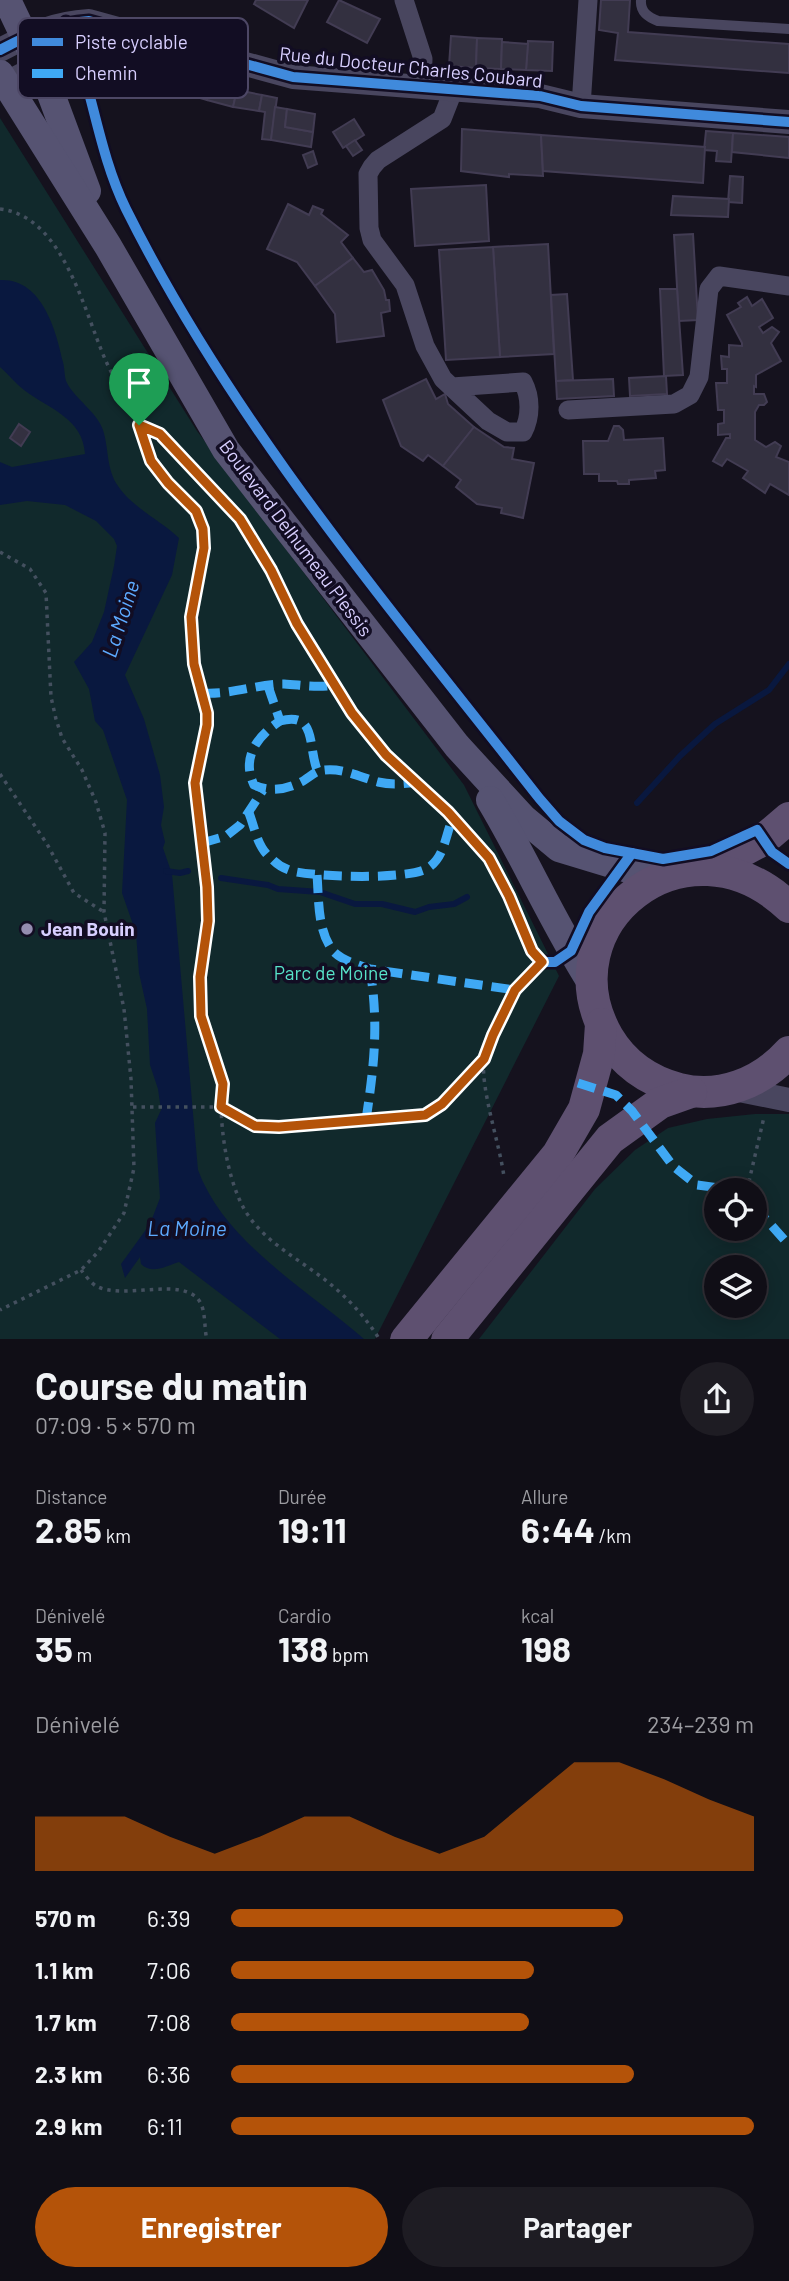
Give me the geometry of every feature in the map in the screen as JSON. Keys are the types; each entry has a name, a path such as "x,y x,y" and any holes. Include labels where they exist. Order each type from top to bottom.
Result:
{"main road":[{"name":"Boulevard Delhumeau Plessis","path":"7,0 18,22"},
{"name":"Boulevard Delhumeau Plessis","path":"3,79 108,246 226,450 457,747 523,818 559,848 659,878"},
{"name":"Boulevard Delhumeau Plessis","path":"57,98 108,246"},
{"name":"Boulevard Delhumeau Plessis","path":"457,747 514,840 571,951 592,984"},
{"path":"709,869 763,840 789,818"},
{"path":"398,1339 558,1154 584,1109 599,1054 601,1024 592,984 596,951 609,921 631,896 659,878 683,871 709,869 748,878 766,887 789,907"},
{"path":"601,1024 615,1049 636,1070 662,1084 691,1092"},
{"path":"447,1339 610,1139 660,1103 691,1092 734,1089 774,1069 789,1052"}],"street":[{"path":"404,0 423,59 422,87"},
{"path":"581,106 588,0"},
{"name":"Rue du Docteur Charles Coubard","path":"0,50 18,40"},
{"name":"Rue du Docteur Charles Coubard","path":"248,64 293,77 540,96 581,106 789,122"},
{"path":"452,387 443,379 425,346 405,285 372,240 368,174 378,160 442,119 453,91"},
{"path":"568,410 674,404 690,395 699,377 709,289 719,276 788,291"},
{"path":"734,1089 778,1104"}],"lane":[{"path":"641,0 641,6 647,16 658,21 789,29"}],"path":[{"path":"0,209 10,210 38,227 61,255 82,296 106,362 139,425 151,461 196,511 203,529 204,548 191,617 194,664 207,713 195,783 207,887 208,921 200,977 201,1016 223,1084 221,1107 225,1145 237,1194 250,1221 398,1339"},
{"path":"132,1107 221,1107 255,1126 279,1127 425,1115 459,1089 484,1059 515,990 542,962 532,951 495,867 448,812 386,755 352,713 297,624 262,553 240,519 160,434 139,425"},
{"path":"0,552 30,569 46,593 51,697 56,719 62,738 82,770 96,802 105,833 104,912 124,1009 134,1168 128,1202 115,1229 81,1270 0,1310"},
{"path":"0,774 47,844 74,893 104,912"},
{"path":"484,1059 489,1104 505,1183"},
{"path":"749,1178 760,1125 778,1104"},
{"path":"81,1270 97,1286 119,1290 188,1291 200,1302 207,1339"}],"green space":[{"name":"Parc de Moine","path":"0,118 197,431 464,785 559,976 375,1339 0,1339"},
{"path":"789,1114 789,1339 479,1339 595,1189 635,1150 668,1128 707,1119"}],"water":[{"name":"La Moine","path":"0,280 27,287 45,308 56,335 67,383 96,417 103,430 110,466 118,486 131,501 179,538 172,575 125,675 144,719 160,775 164,807 161,825 165,842 163,848 172,874 198,1170 227,1220 247,1242 364,1339 280,1339 179,1262 159,1269 150,1269 141,1264 140,1257 125,1278 121,1264 150,1224 160,1198 155,1123 161,1110 150,1065 147,1009 139,973 136,933 122,893 127,800 103,730 95,721 89,689 74,662 92,642 104,612 117,546 114,539 96,521 65,505 27,501 0,505 0,462 12,467 85,454 83,442 71,423 24,390 0,367"}],"building":[{"path":"256,0 308,0 294,28 254,4"},
{"path":"339,0 380,19 367,43 327,22"},
{"path":"601,0 630,0 628,32 789,44 789,73 615,60 618,33 599,30"},
{"path":"451,36 477,38 476,68 449,66"},
{"path":"477,38 502,39 501,69 476,68"},
{"path":"528,41 553,42 552,71 526,70"},
{"path":"502,42 528,44 526,70 501,69"},
{"path":"248,92 262,95 259,111 233,107 235,98 248,98"},
{"path":"262,95 277,98 271,140 262,139 265,112 259,111"},
{"path":"208,98 235,98 233,107"},
{"path":"275,107 287,109 285,127 313,132 311,147 271,140"},
{"path":"287,109 315,114 313,132 285,127"},
{"path":"354,119 364,135 343,148 333,132"},
{"path":"462,129 541,135 543,176 509,174 509,177 461,171"},
{"path":"706,131 733,133 731,162 716,161 717,151 704,150"},
{"path":"733,133 789,137 789,158 732,152"},
{"path":"541,135 705,147 703,183 543,171"},
{"path":"355,140 362,150 353,156 346,146"},
{"path":"313,151 317,164 308,168 303,155"},
{"path":"730,176 743,177 742,203 728,202"},
{"path":"486,185 489,241 415,246 411,189"},
{"path":"673,196 729,199 728,217 671,215"},
{"path":"288,204 309,215 313,206 323,210 321,214 348,235 341,242 353,258 315,286 297,262 267,249"},
{"path":"693,234 698,320 679,321 674,235"},
{"path":"548,244 554,354 500,357 493,247"},
{"path":"493,247 500,357 446,360 439,250"},
{"path":"353,258 364,272 372,270 384,290 386,300 389,300 390,311 381,313 384,336 337,342 335,314 315,286"},
{"path":"660,289 677,289 683,375 664,376"},
{"path":"567,294 573,380 556,381 551,295"},
{"path":"747,297 752,306 762,299 773,318 759,327 763,333 772,327 779,332 771,343 781,361 756,375 754,394 764,394 767,402 759,405 755,412 755,440 766,447 775,442 781,446 776,457 789,462 789,495 770,484 765,493 743,478 748,471 727,459 722,466 713,461 726,438 730,438 730,434 718,435 718,424 724,423 724,410 718,410 716,383 727,383 727,369 722,369 721,356 729,357 729,345 742,346 727,315 741,307 738,303"},
{"path":"666,376 667,394 630,396 629,378"},
{"path":"426,379 436,399 445,394 448,404 474,427 443,466 428,455 423,461 401,446 383,400"},
{"path":"613,379 614,396 557,399 556,381"},
{"path":"19,424 30,432 21,446 10,438"},
{"path":"614,426 623,430 624,440 663,438 665,470 655,471 656,478 629,480 629,484 599,481 599,474 584,474 583,441 608,441"},
{"path":"474,427 504,447 514,448 512,459 534,463 523,518 501,513 502,508 477,504 456,487 461,480 443,466"}],"waterway":[{"path":"637,803 680,756 715,724 769,690 789,664"},
{"path":"166,871 188,871"},
{"path":"221,878 278,889 320,892 355,904 382,904 415,912 454,904 467,897"}],"marked path":[{"path":"202,693 274,684 334,685"},
{"path":"268,686 280,721 258,741 250,757 250,775 254,785 265,789 289,787 317,772 327,770 342,771 383,783 416,782"},
{"path":"280,721 292,719 306,726 318,772"},
{"path":"202,843 226,836 240,825 263,790"},
{"path":"249,813 260,845 279,865 292,871 339,876 399,875 426,869 441,853 453,818"},
{"path":"317,875 324,935 334,952 342,958 370,969 515,990"},
{"path":"366,1120 374,1045 370,969"},
{"path":"578,1083 616,1095 632,1111 673,1166 697,1185 704,1186"},
{"path":"767,1220 789,1245"}],"cycle path":[{"path":"0,50 18,41"},
{"path":"248,65 293,77 540,96 581,106 789,122"},
{"path":"90,98 108,163 126,209 168,288 215,365 265,440 371,585 559,821 584,840 605,848 663,859 711,851 757,830 772,852 789,864"},
{"path":"542,962 555,962 571,951 589,912 632,853"}],"place":[{"name":"Jean Bouin","path":"27,929"}],"route":[{"path":"139,425 160,434 240,519 271,570 297,624 352,713 386,755 448,812 489,858 509,896 532,951 542,962 515,990 484,1059 459,1089 425,1115 279,1127 255,1126 221,1107 223,1084 201,1016 200,977 208,921 207,887 195,783 206,737 207,713 194,664 191,617 204,548 203,529 196,511 151,461 139,425"}]}
